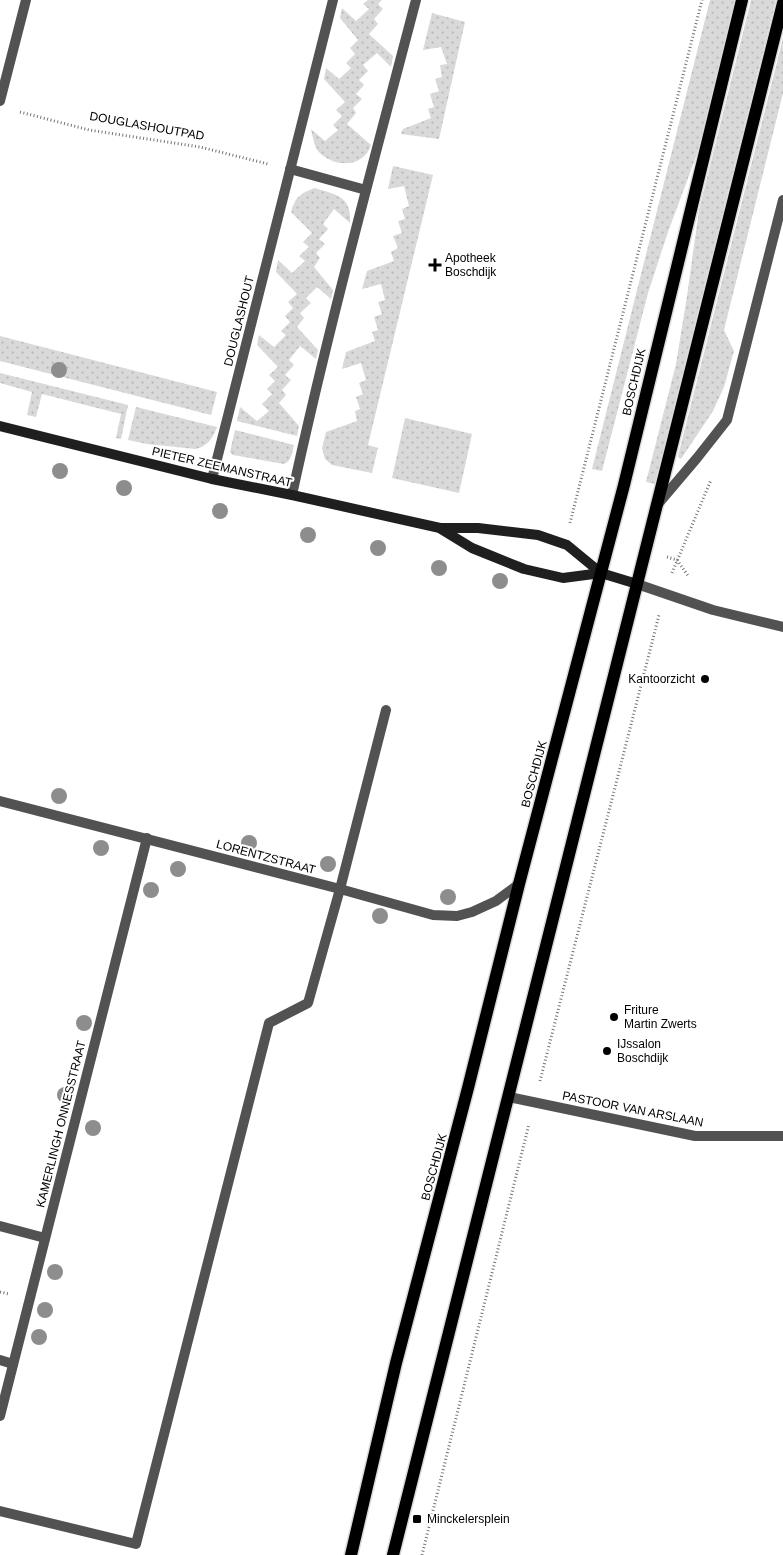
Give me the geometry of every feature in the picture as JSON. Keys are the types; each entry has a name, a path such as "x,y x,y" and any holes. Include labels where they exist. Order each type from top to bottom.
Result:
{"main road":[{"name":"BOSCHDIJK","path":"352,1555 396,1363 601,573 742,0"},
{"path":"393,1555 783,3"}],"street":[{"path":"0,101 2,86 26,0"},
{"name":"DOUGLASHOUT","path":"212,479 333,0"},
{"path":"292,495 366,190 416,0"},
{"path":"290,169 366,190"},
{"path":"658,504 727,420 783,200"},
{"name":"PIETER ZEEMANSTRAAT","path":"0,426 212,479 440,528 478,528 538,535 567,545 601,573 637,584"},
{"name":"PIETER ZEEMANSTRAAT","path":"440,528 472,548 524,569 563,578 601,573"},
{"path":"637,584 713,610 783,627"},
{"path":"0,1510 136,1544 269,1023 308,1003 340,889 386,710"},
{"name":"LORENTZSTRAAT","path":"0,801 147,838 433,915 457,916 472,912 496,901 519,884"},
{"name":"KAMERLINGH ONNESSTRAAT","path":"0,1416 147,838"},
{"name":"PASTOOR VAN ARSLAAN","path":"509,1097 695,1136 783,1136"},
{"path":"0,1226 45,1238"},
{"path":"0,1360 13,1364"}],"path":[{"path":"567,545 568,529 702,0"},
{"name":"DOUGLASHOUTPAD","path":"18,111 89,130 200,147 290,169"},
{"path":"422,1555 534,1102 665,594 677,560 713,475"}],"shaded area":[{"path":"368,0 382,0 378,4 383,9 374,19 378,24 369,34 393,56 391,67 377,53 363,65 368,71 359,80 364,85 356,94 362,99 353,108 356,113 347,124 371,145 362,158 356,161 349,163 335,162 327,159 319,152 314,143 311,129 325,141 338,130 333,125 342,116 336,110 345,102 324,79 326,68 339,79 351,68 346,63 355,54 350,48 358,40 340,18 342,8 356,21 369,9 363,4"},
{"path":"710,0 736,0 697,154 648,293 602,471 592,469"},
{"path":"751,0 776,0 655,484 646,482 676,364 699,210"},
{"path":"432,13 465,22 439,139 401,134 403,129 431,118 428,109 434,107 430,94 439,91 435,79 442,77 440,65 447,64 441,47 423,50"},
{"path":"783,38 783,93 724,330 734,351 724,387 713,411 681,459 678,456"},
{"path":"393,166 433,175 368,445 378,448 372,473 332,465 325,459 322,448 326,432 357,421 355,411 360,409 356,397 363,394 359,383 366,380 361,363 342,369 346,352 375,341 372,332 378,330 374,317 382,314 378,302 385,300 381,284 362,289 367,271 394,261 391,252 398,248 393,236 402,233 398,221 405,219 402,209 409,206 404,186 388,189"},
{"path":"315,188 336,195 345,202 350,214 350,223 334,209 323,224 328,229 319,239 325,244 316,253 320,258 314,267 333,290 331,299 317,287 306,298 311,303 300,313 304,318 297,327 318,350 316,359 300,346 289,360 294,365 285,375 291,380 282,390 286,395 279,403 299,426 297,436 237,421 240,407 257,421 269,411 262,404 272,394 267,389 275,381 269,375 278,367 257,345 259,335 274,347 286,335 281,331 290,322 285,316 293,308 288,302 297,294 276,272 278,260 292,273 305,261 299,256 309,247 303,242 312,233 291,212 299,196"},
{"path":"0,336 217,392 211,415 0,361"},
{"path":"0,373 128,405 121,439 116,438 121,414 42,394 36,417 27,415 32,392 0,383"},
{"path":"136,407 217,427 209,441 195,449 128,440"},
{"path":"405,418 472,434 459,493 392,478"},
{"path":"235,430 294,445 290,459 284,464 233,455 230,452"}],"place":[{"name":"Apotheek Boschdijk","path":"435,265"},
{"name":"Kantoorzicht","path":"705,679"},
{"name":"Friture Martin Zwerts","path":"614,1017"},
{"name":"IJssalon Boschdijk","path":"607,1051"},
{"name":"Minckelersplein","path":"417,1519"}]}
